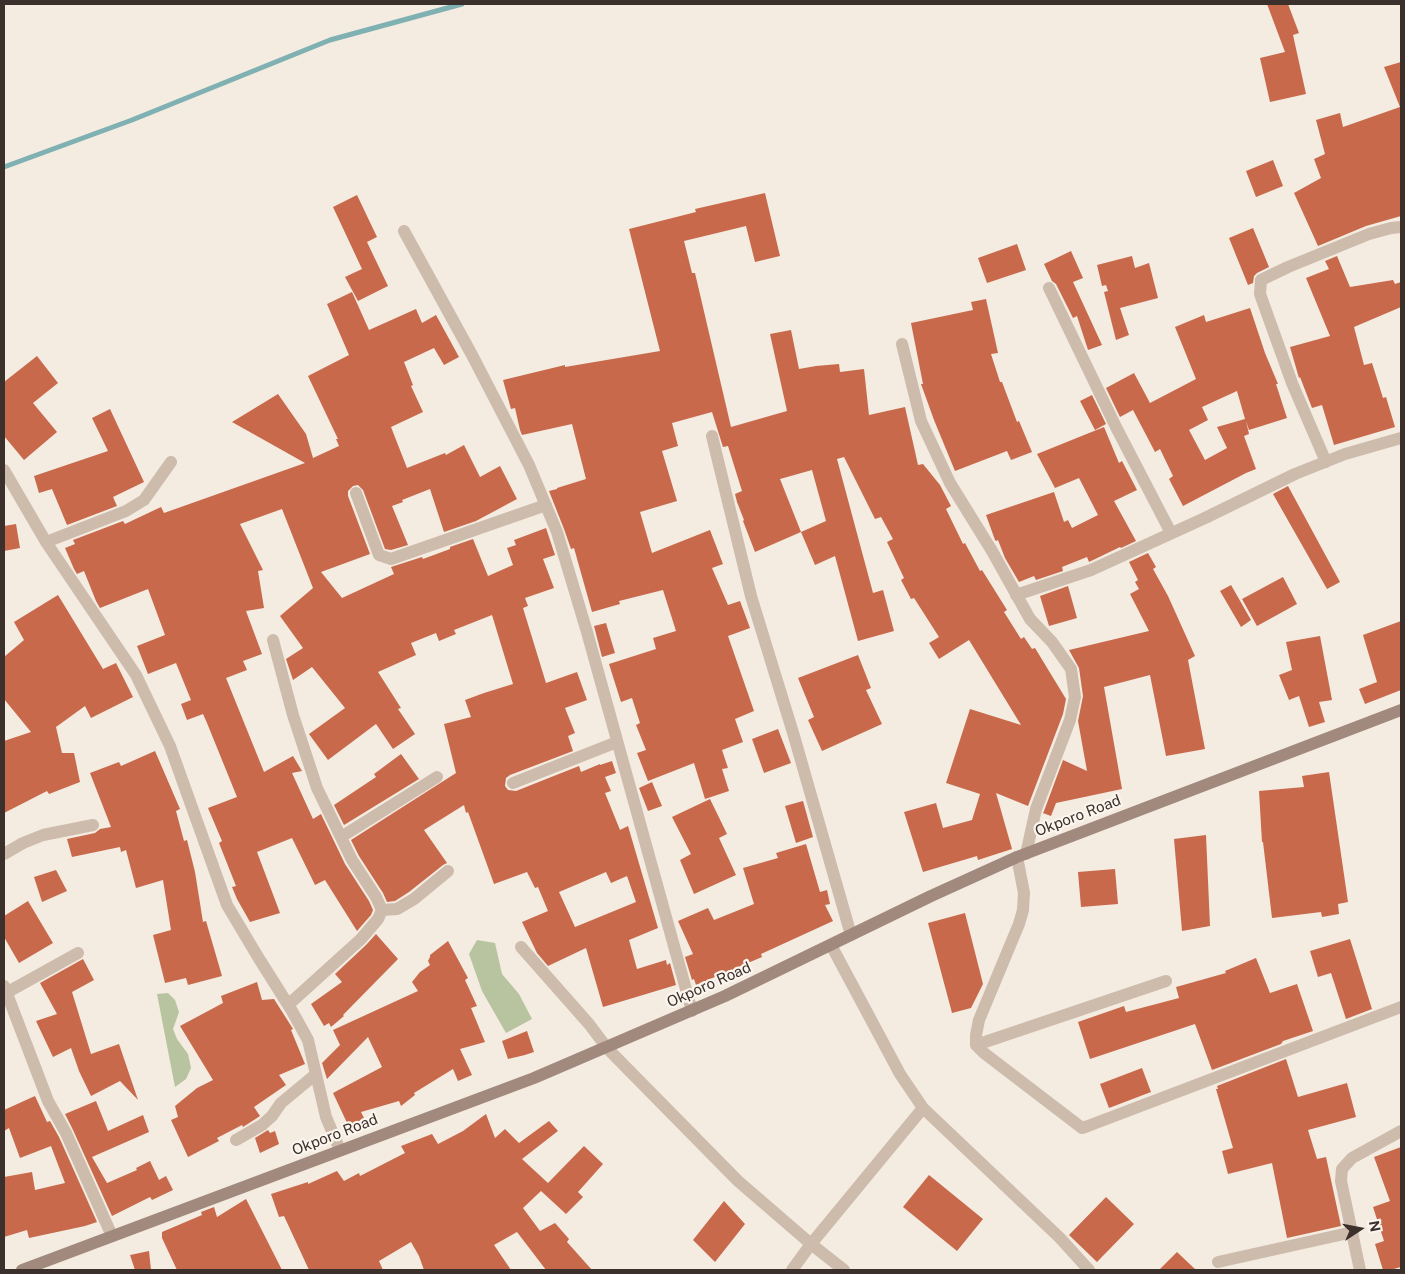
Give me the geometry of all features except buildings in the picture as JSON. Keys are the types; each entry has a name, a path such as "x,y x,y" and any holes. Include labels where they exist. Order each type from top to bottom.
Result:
{"main road":[{"name":"Okporo Road","path":"22,1270 534,1078 725,996 931,896 1022,856 1401,710"}],"street":[{"path":"1326,462 1292,383 1260,294 1261,280 1369,234 1401,227"},
{"path":"404,231 472,355 529,465 556,532 587,632 692,1011"},
{"path":"1048,288 1116,427 1171,533"},
{"path":"902,344 921,421 950,482 1030,619 1052,642 1071,669 1075,697 1070,720 1036,809 1022,856 1023,910 979,1020 976,1045 1082,1128 1401,1007"},
{"path":"712,436 751,596 851,935"},
{"path":"1016,595 1090,570 1205,518 1295,474 1345,454 1401,438"},
{"path":"46,542 126,511 144,500 171,462"},
{"path":"4,470 46,542 136,674 170,746 227,905 308,1040 326,1117 340,1150"},
{"path":"356,493 378,555 391,559 546,505"},
{"path":"273,640 293,715 317,788 352,860 376,897 382,910 378,919 361,938 288,1005"},
{"path":"513,783 617,742"},
{"path":"340,837 437,777"},
{"path":"4,854 23,843 43,835 93,825"},
{"path":"382,910 397,909 414,899 448,871"},
{"path":"831,945 900,1074 923,1108 1060,1238 1089,1270"},
{"path":"521,947 589,1024 607,1048 738,1181 844,1270"},
{"path":"78,953 5,989 48,1101 66,1133 112,1236"},
{"path":"976,1045 1166,981"},
{"path":"236,1140 267,1121 281,1103 316,1074"},
{"path":"792,1270 811,1244 923,1108"},
{"path":"1360,1270 1341,1181 1342,1169 1352,1158 1401,1131"},
{"path":"1218,1262 1353,1232"}],"green space":[{"path":"477,940 495,943 502,974 519,994 532,1019 506,1033 482,991 469,954"},
{"path":"168,993 175,1000 179,1012 173,1029 177,1039 188,1054 191,1068 186,1079 175,1087 157,994"}],"waterway":[{"path":"4,167 132,120 330,40 462,4"}]}
